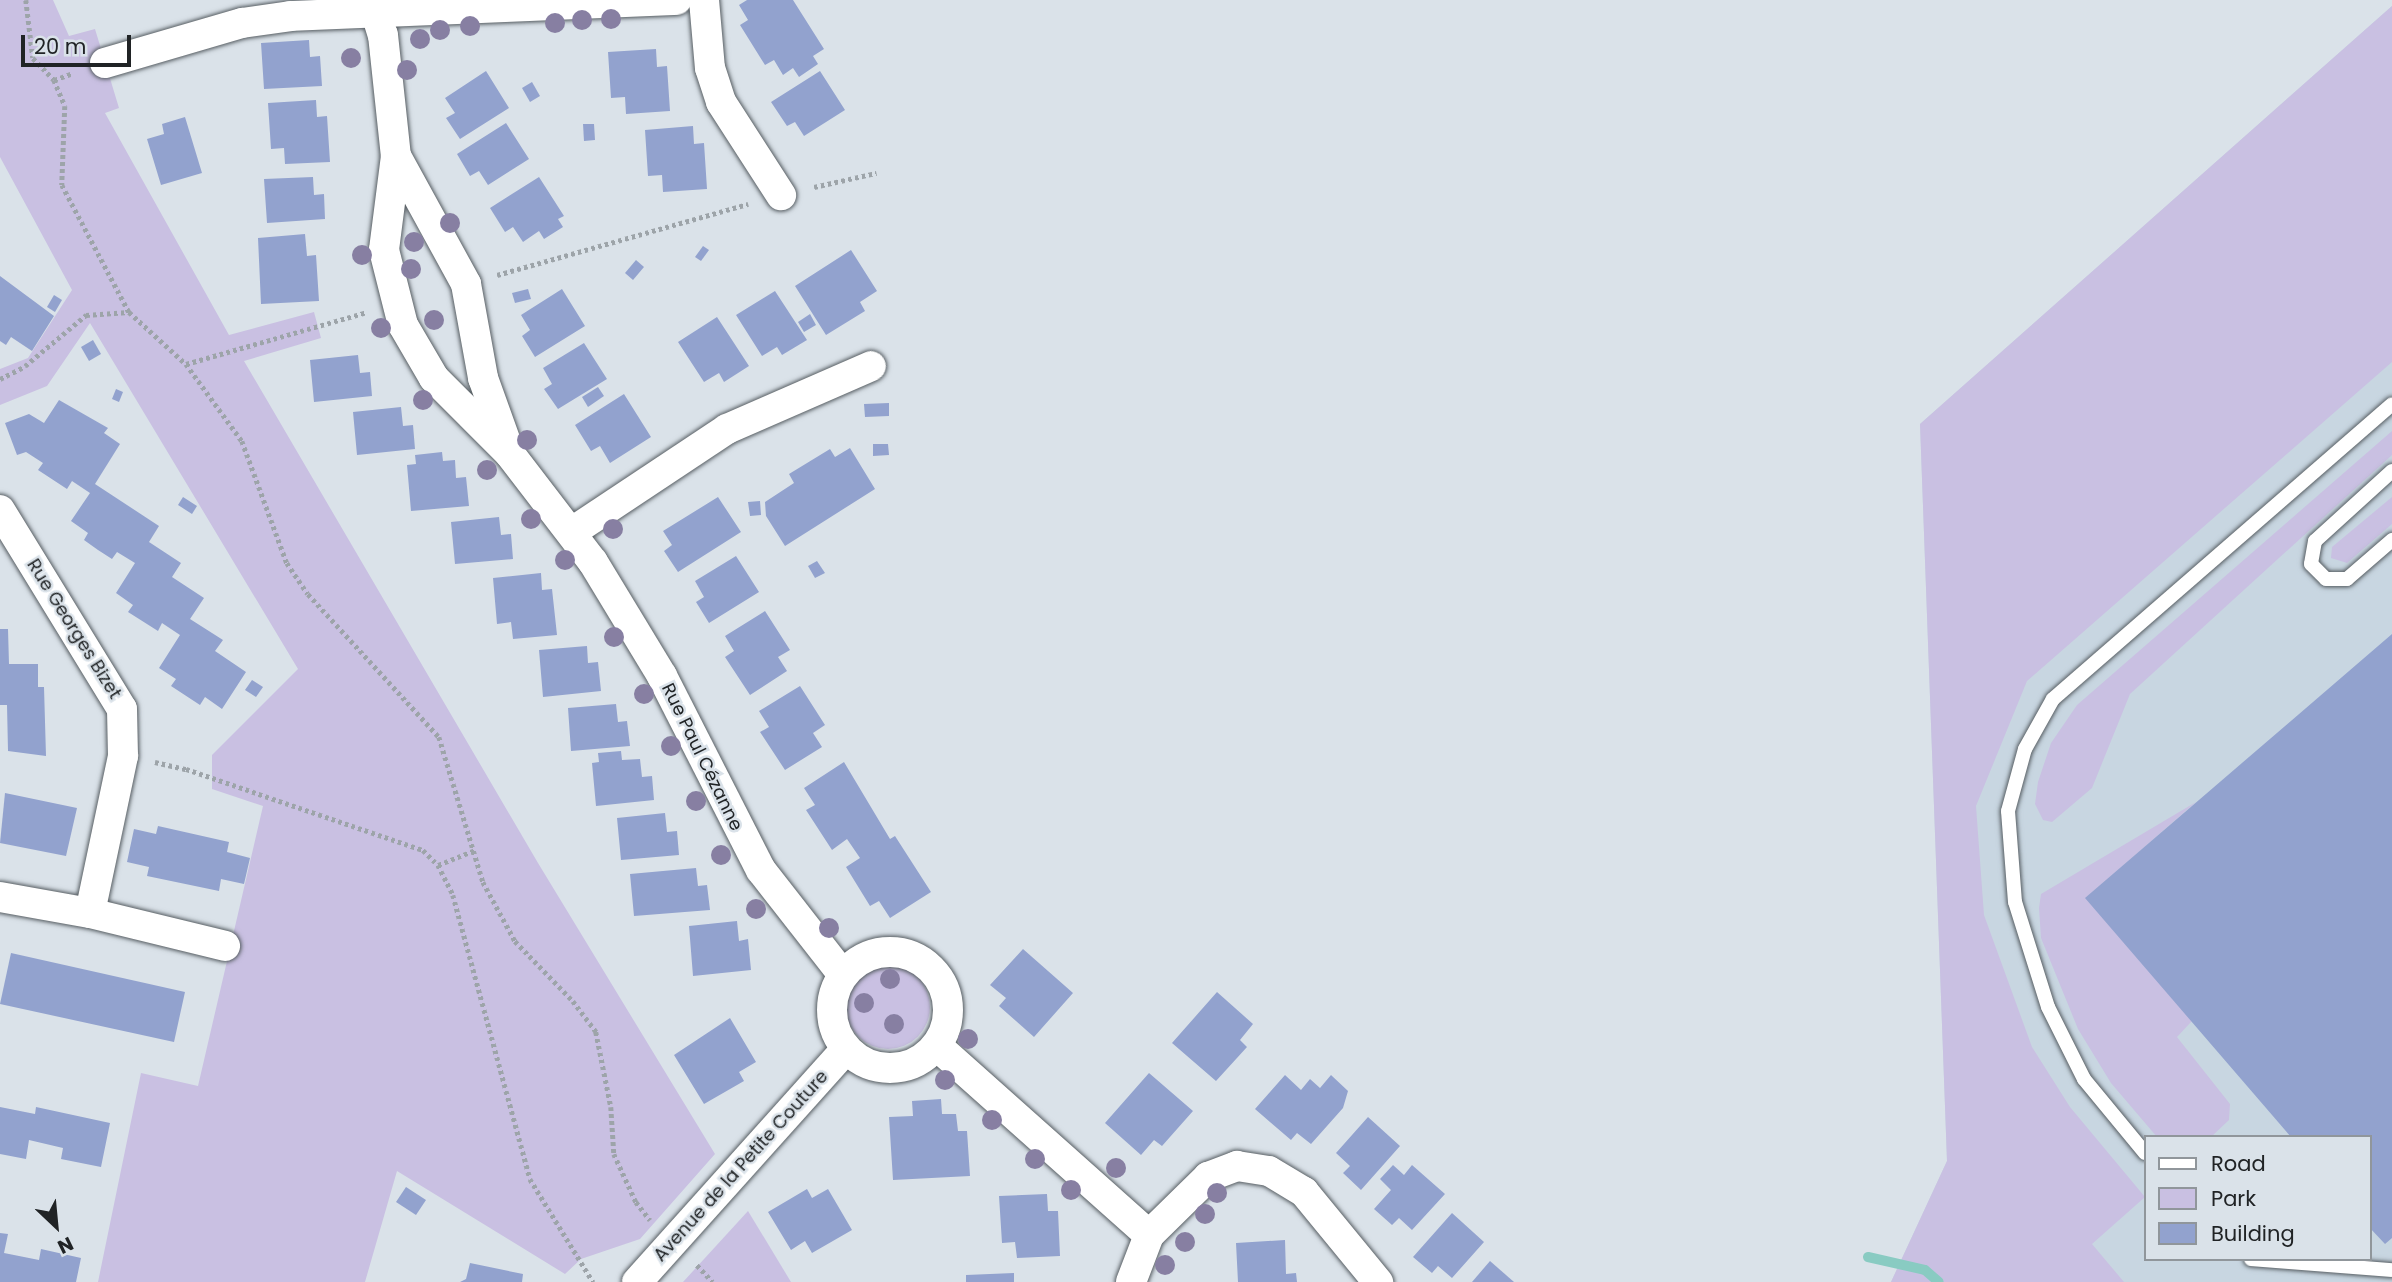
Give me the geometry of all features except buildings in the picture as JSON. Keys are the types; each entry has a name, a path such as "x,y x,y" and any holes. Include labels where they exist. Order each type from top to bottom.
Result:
{"street":[{"path":"105,63 242,23 374,6 677,0"},
{"path":"704,0 710,68 721,102 780,195"},
{"name":"Rue Paul Cézanne","path":"374,6 390,77 396,156 383,230 395,304 434,378 510,454 572,532 662,676 761,870 843,975"},
{"name":"Rue Paul Cézanne","path":"396,156 466,284 483,378 510,454"},
{"path":"572,532 727,429 871,366"},
{"name":"Rue Georges Bizet","path":"0,510 114,690 122,709 123,756 90,913"},
{"path":"0,897 90,913 225,946"},
{"path":"887,952 919,959 942,983 948,999 949,1015 937,1046 903,1068 882,1069 846,1049 832,1021 832,1004 843,975 870,955 887,952"},
{"path":"937,1046 1149,1235"},
{"name":"Avenue de la Petite Couture","path":"637,1282 846,1049"},
{"path":"1131,1282 1149,1235 1208,1177 1224,1169 1253,1168 1280,1176 1304,1192 1378,1282"}],"lane":[{"path":"2144,1152 2084,1079 2048,1007 2015,902 2008,811 2025,749 2053,699 2392,404"},
{"path":"2392,471 2315,541 2311,564 2326,579 2347,579 2392,540"},
{"path":"2277,1261 2392,1270"}],"path":[{"path":"26,0 33,58 54,80 65,106 62,185 129,312 186,364 243,441 287,563 308,594 439,737 483,882 515,942 573,1001 596,1032 611,1107 614,1154 636,1202 713,1282"},
{"path":"466,284 780,195 876,173"},
{"path":"186,364 395,304"},
{"path":"0,379 25,366 86,315 129,312"},
{"path":"123,756 186,769 423,850 438,865 453,895 530,1179 593,1282"},
{"path":"438,865 475,850"}],"shaded area":[{"path":"2392,6 2392,1282 1891,1282 1947,1161 1920,424"}],"green space":[{"path":"0,0 53,0 69,36 95,29 119,108 105,113 229,335 314,312 321,338 244,361 538,863 715,1154 640,1239 581,1259 565,1274 397,1171 365,1282 98,1282 141,1073 198,1086 263,806 212,789 212,755 298,669 90,323 47,386 0,405 0,369 28,358 72,290 0,157"},
{"path":"2392,6 2392,362 2027,681 1976,806 1984,915 2032,1047 2070,1107 2144,1196 2092,1244 2124,1282 1891,1282 1947,1161 1920,424"},
{"path":"2392,431 2392,455 2130,694 2092,788 2052,822 2043,820 2035,804 2038,782 2051,743 2077,705"},
{"path":"2392,497 2392,524 2347,563 2331,558 2332,547"},
{"path":"2196,802 2086,898 2192,1021 2177,1037 2230,1104 2229,1120 2213,1135 2155,1135 2111,1083 2078,1029 2041,938 2041,894"},
{"path":"888,965 904,968 918,977 927,991 930,1007 927,1023 918,1037 904,1046 888,1049 872,1046 858,1037 849,1023 846,1007 849,991 858,977 872,968"},
{"path":"748,1211 791,1282 683,1282"}],"waterway":[{"path":"1868,1257 1925,1270 1939,1282"}]}
